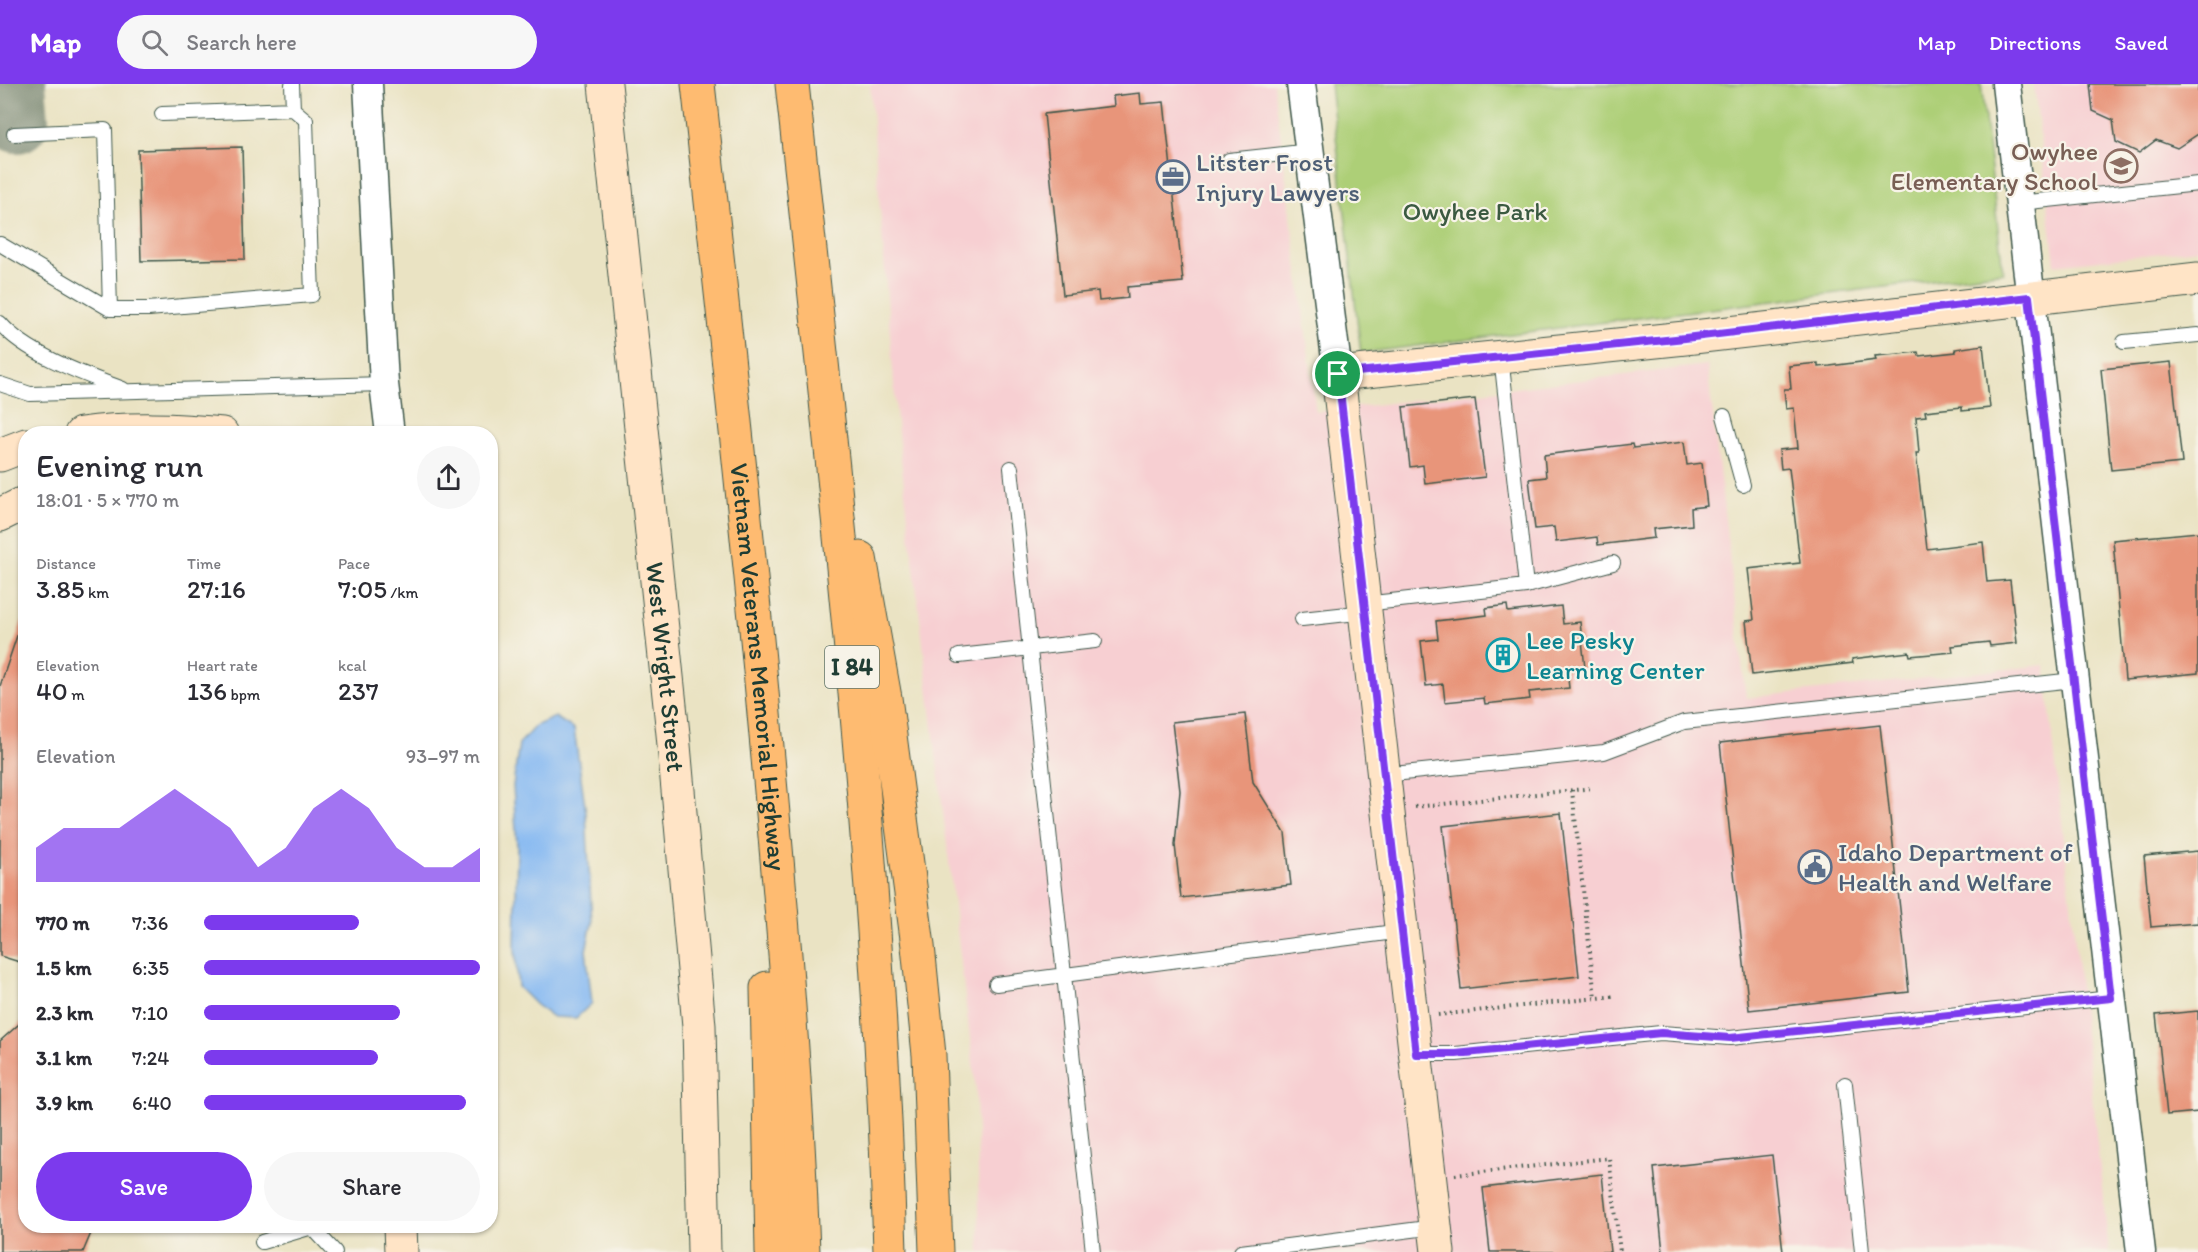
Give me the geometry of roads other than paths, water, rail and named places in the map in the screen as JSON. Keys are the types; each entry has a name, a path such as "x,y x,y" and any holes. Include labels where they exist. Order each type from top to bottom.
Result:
{"highway":[{"name":"Vietnam Veterans Memorial Highway","path":"698,84 756,630 783,922 793,1057 803,1252"},
{"name":"I 84","path":"792,84 864,790 886,1117 890,1252"},
{"path":"819,332 885,698 906,841 928,1055 936,1252"},
{"path":"756,630 772,1252"}],"street":[{"path":"369,84 384,384 389,426"},
{"name":"West Wright Street","path":"605,84 673,734 699,1026 704,1252"},
{"path":"1301,84 1338,374 1437,1239"},
{"path":"2006,84 2141,1252"},
{"path":"1338,374 1685,338 2198,279"},
{"path":"0,455 18,448"},
{"path":"0,515 18,506"},
{"path":"400,1233 401,1252"}],"lane":[{"path":"292,84 293,109"},
{"path":"0,244 110,309 148,309 312,295 306,120 293,109 162,114"},
{"path":"15,134 105,130 110,309"},
{"path":"1228,160 1310,151"},
{"path":"2019,203 2198,184"},
{"path":"0,323 6,330 30,346 68,368 130,392"},
{"path":"2124,342 2198,334"},
{"path":"1501,356 1526,586"},
{"path":"0,384 30,394 384,384"},
{"path":"1724,416 1743,485"},
{"path":"1011,468 1093,1252"},
{"path":"1302,619 1526,586 1613,563"},
{"path":"959,656 1095,641"},
{"path":"1384,775 1604,752 1684,722 2074,680"},
{"path":"996,984 1402,931"},
{"path":"1416,1054 1456,1054 1661,1033 1730,1038 2111,998"},
{"path":"1845,1084 1862,1252"},
{"path":"262,1242 301,1233"},
{"path":"321,1233 335,1252"},
{"path":"1241,1252 1437,1239"}],"water":[{"path":"555,717 574,729 586,813 592,923 586,950 592,1003 576,1018 553,1017 536,1005 518,987 515,949 517,846 513,786 519,744 535,726"}],"place":[{"name":"Owyhee Elementary School","path":"2121,166"},
{"name":"Litster Frost Injury Lawyers","path":"1173,177"},
{"name":"Lee Pesky Learning Center","path":"1503,655"},
{"name":"Idaho Department of Health and Welfare","path":"1815,867"}],"park label":[{"name":"Owyhee Park","path":"1475,211"}]}
